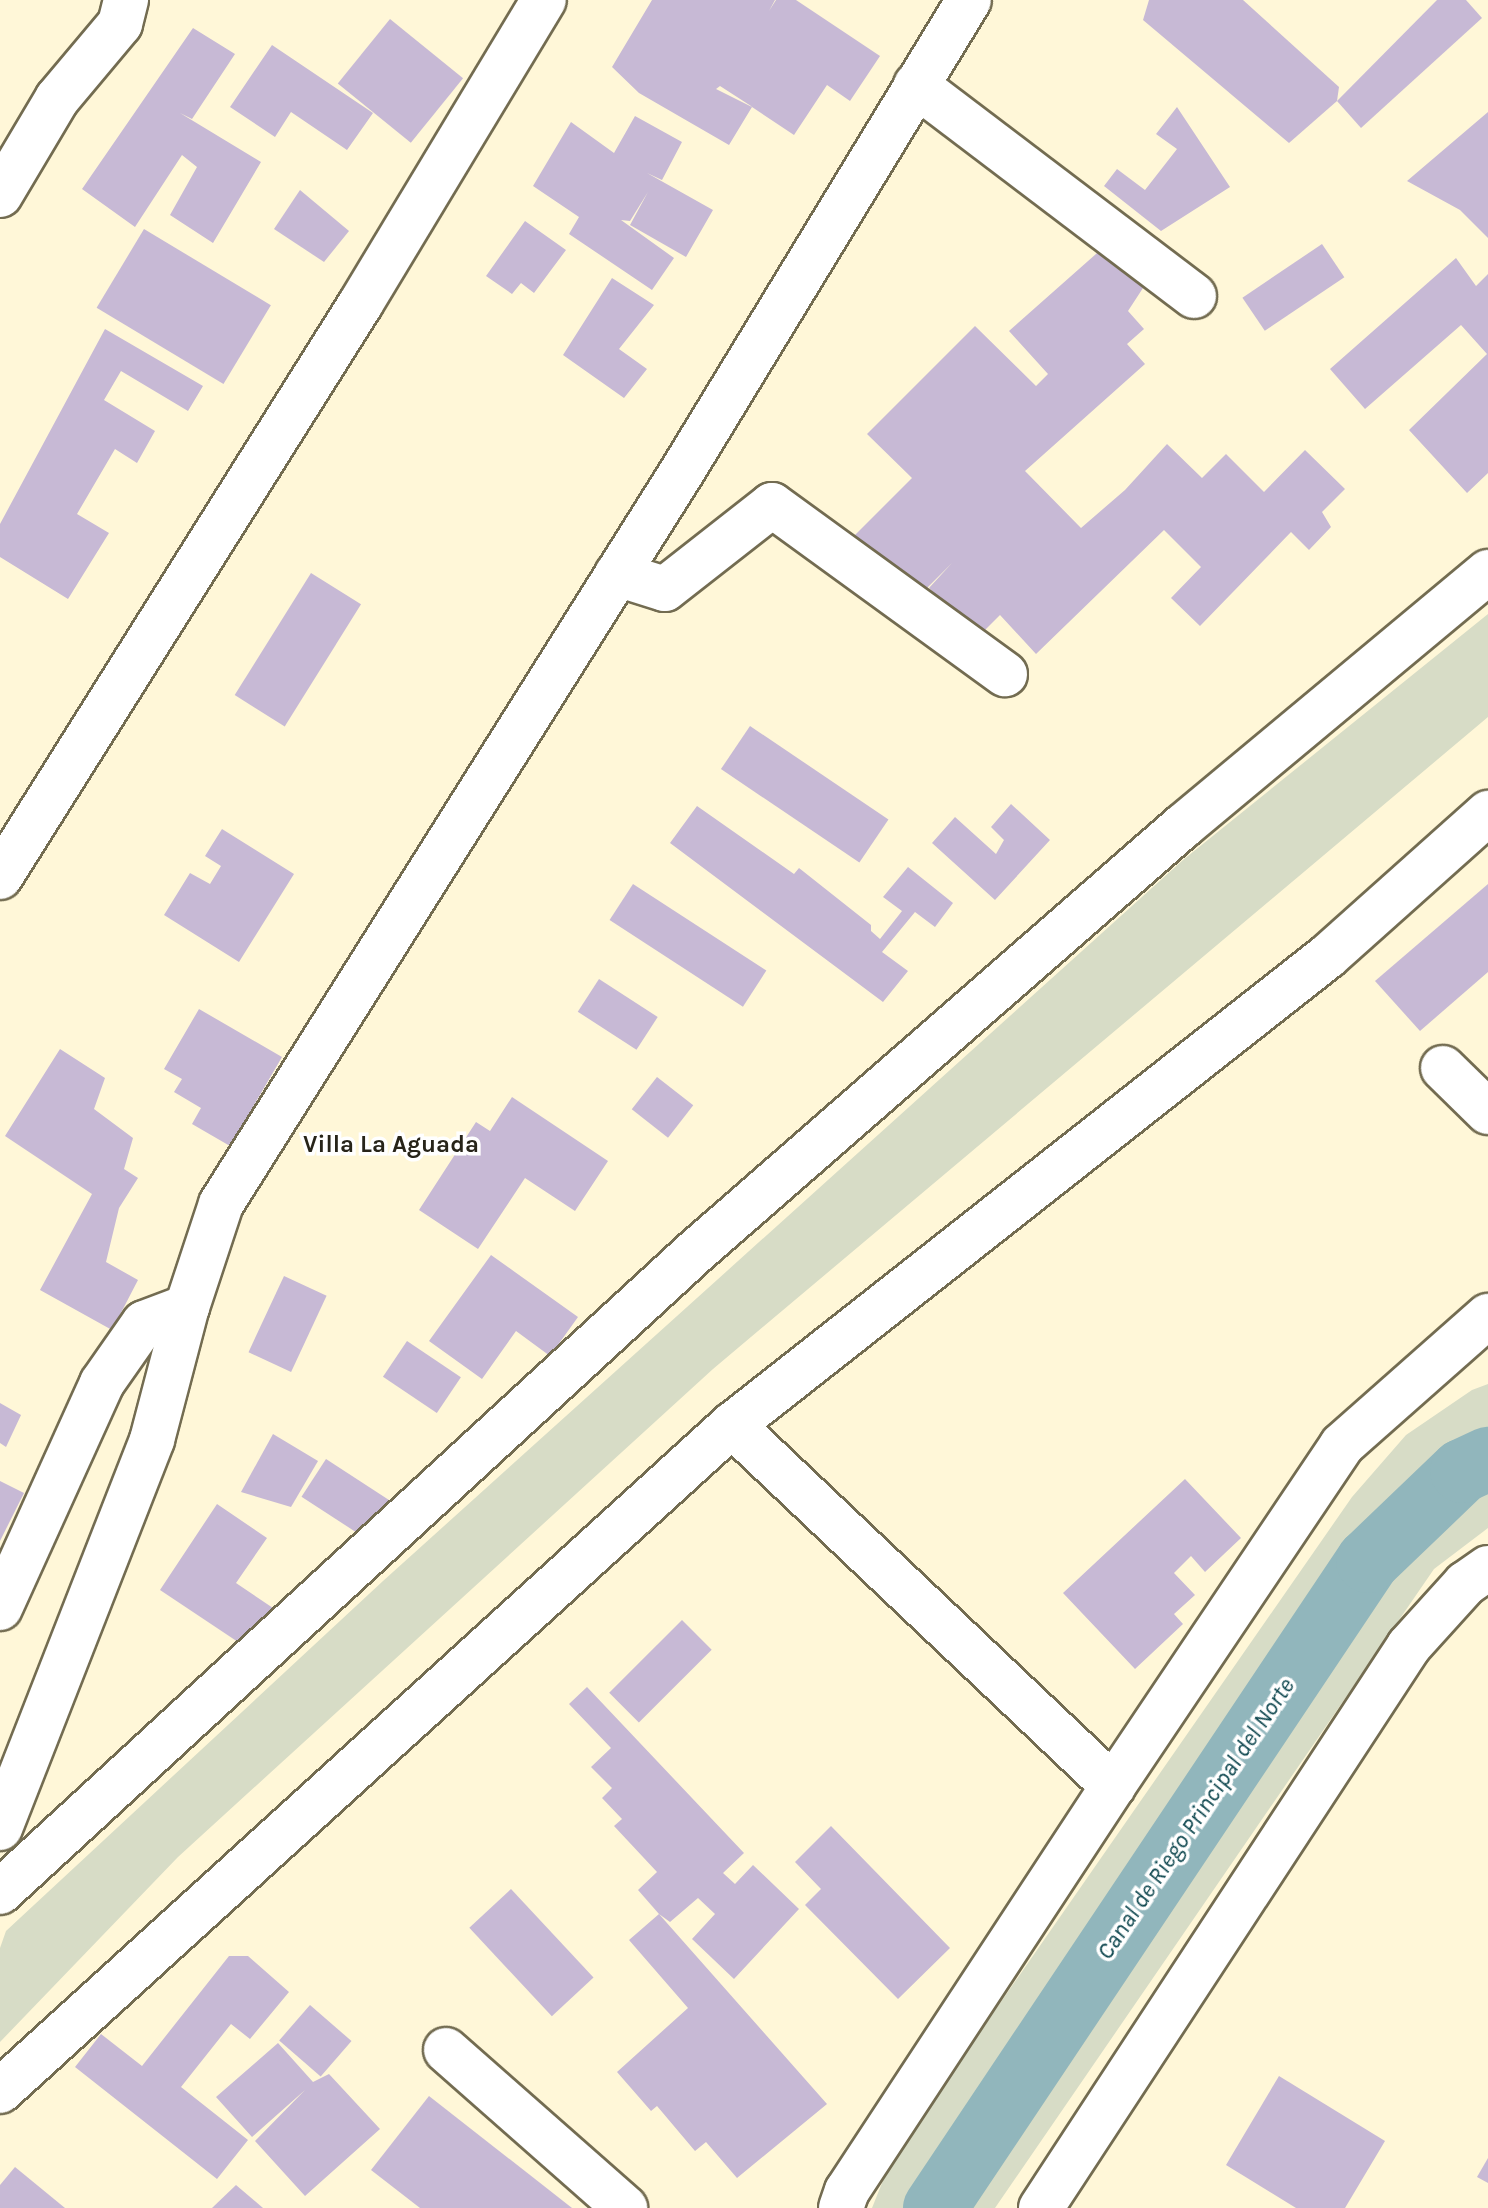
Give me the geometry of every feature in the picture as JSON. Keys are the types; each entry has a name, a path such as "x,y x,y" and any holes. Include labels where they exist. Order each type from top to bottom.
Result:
{"street":[{"path":"0,195 57,99 120,24 126,0"},
{"path":"0,877 361,303 544,0"},
{"path":"0,1828 152,1440 187,1307 221,1204 617,574 969,0"},
{"path":"916,85 1194,296"},
{"path":"617,574 665,589 772,505 1005,674"},
{"path":"0,1892 695,1252 1183,826 1488,572"},
{"path":"0,2091 732,1425 1328,956 1488,813"},
{"path":"1443,1068 1488,1112"},
{"path":"0,1608 102,1383 144,1323 187,1307"},
{"path":"841,2208 847,2191 1342,1445 1472,1341 1488,1316"},
{"path":"732,1425 1113,1786"},
{"path":"1041,2208 1409,1646 1465,1584 1488,1568"},
{"path":"446,2050 625,2208"}],"green space":[{"path":"1488,614 1488,717 713,1369 178,1857 0,2042 0,1948 6,1931 383,1581 1183,860"},
{"path":"1488,1384 1488,1528 1434,1569 995,2208 872,2208 886,2173 925,2111 1352,1497 1406,1435 1472,1390"}],"building":[{"path":"652,0 775,0 769,11 776,0 796,0 880,56 850,101 827,85 794,135 752,107 729,145 639,93 612,67","holes":["720,86 752,107 716,89"]},
{"path":"1149,0 1243,0 1339,87 1337,101 1289,143 1143,20"},
{"path":"1437,0 1466,0 1482,18 1361,128 1337,101"},
{"path":"390,19 463,78 411,143 338,84"},
{"path":"193,28 235,54 192,119 180,113 261,162 213,243 170,215 197,167 182,155 135,227 82,189"},
{"path":"272,45 373,113 347,150 291,112 275,137 230,107"},
{"path":"1177,107 1230,187 1161,231 1104,186 1117,169 1145,190 1177,149 1156,134"},
{"path":"1488,112 1488,238 1460,210 1407,181"},
{"path":"635,116 682,142 662,180 647,173 713,210 686,257 630,225 648,192 630,221 621,220 674,258 652,290 569,234 579,217 533,186 571,122 614,153"},
{"path":"300,190 349,231 324,262 274,229"},
{"path":"525,221 566,250 534,293 521,283 512,294 486,276"},
{"path":"144,229 271,305 223,384 97,308"},
{"path":"1322,244 1344,277 1265,331 1242,298"},
{"path":"1105,246 1143,288 1128,311 1144,329 1127,344 1145,364 1025,471 1081,528 1125,490 1167,444 1202,478 1226,454 1264,492 1305,450 1345,489 1322,512 1331,527 1309,550 1291,532 1200,626 1171,598 1201,567 1164,530 1036,654 1000,615 978,637 929,588 952,563 914,601 852,538 912,478 867,434 975,326 1036,386 1048,374 1009,331"},
{"path":"1456,258 1476,286 1488,274 1488,473 1467,493 1409,430 1487,354 1461,325 1365,409 1330,369"},
{"path":"612,278 654,305 619,349 647,369 624,398 563,355"},
{"path":"105,329 203,386 188,411 121,371 104,400 155,431 137,463 115,449 77,514 109,533 68,599 0,557 0,524"},
{"path":"311,573 361,604 285,726 235,695"},
{"path":"750,726 888,819 859,862 721,769"},
{"path":"1011,804 1050,840 995,900 932,843 955,817 996,854 1004,840 991,827"},
{"path":"697,806 794,874 799,868 871,925 871,931 880,939 902,911 883,897 908,867 953,903 935,927 915,912 882,952 908,971 883,1002 670,843"},
{"path":"222,829 294,874 239,962 164,915 190,873 210,884 221,866 205,856"},
{"path":"633,884 766,971 743,1007 610,920"},
{"path":"1488,884 1488,972 1420,1031 1375,981"},
{"path":"599,979 658,1017 636,1050 578,1012"},
{"path":"199,1009 282,1057 230,1146 192,1124 201,1108 174,1092 182,1079 164,1069"},
{"path":"60,1049 105,1078 94,1109 133,1138 124,1169 138,1178 119,1208 106,1262 138,1280 112,1330 40,1290 92,1194 5,1136"},
{"path":"657,1077 693,1105 668,1138 632,1109"},
{"path":"512,1097 608,1161 575,1211 525,1178 478,1249 419,1210 476,1122 490,1131"},
{"path":"491,1255 578,1317 550,1356 516,1331 482,1379 429,1341"},
{"path":"284,1276 327,1296 291,1372 249,1352"},
{"path":"407,1341 461,1377 437,1413 383,1377"},
{"path":"0,1403 21,1415 6,1447 0,1443"},
{"path":"273,1434 318,1461 291,1507 241,1492"},
{"path":"326,1459 390,1500 365,1538 301,1497"},
{"path":"1185,1479 1241,1538 1205,1572 1191,1556 1174,1573 1195,1595 1174,1614 1183,1624 1135,1669 1063,1593"},
{"path":"0,1481 24,1493 0,1541"},
{"path":"217,1504 267,1538 236,1583 273,1608 247,1648 160,1590"},
{"path":"682,1620 712,1650 639,1723 609,1693"},
{"path":"587,1687 744,1853 723,1873 735,1884 753,1865 799,1909 734,1979 692,1939 715,1914 698,1898 670,1922 638,1890 657,1872 614,1826 622,1819 602,1798 612,1788 591,1767 611,1748 569,1704"},
{"path":"831,1826 950,1948 898,1999 805,1905 821,1889 795,1862"},
{"path":"511,1889 594,1977 552,2016 469,1928"},
{"path":"659,1914 827,2104 737,2178 706,2142 695,2151 657,2106 651,2111 617,2072 688,2008 629,1940"},
{"path":"229,1956 248,1956 289,1992 250,2039 231,2024 181,2087 248,2140 217,2179 75,2067 101,2034 142,2066"},
{"path":"310,2005 352,2041 321,2077 279,2040"},
{"path":"278,2043 313,2082 329,2074 380,2129 305,2196 255,2141 305,2090 252,2137 216,2097"},
{"path":"1279,2076 1385,2141 1345,2208 1296,2208 1226,2165"},
{"path":"429,2096 572,2208 420,2208 371,2170"},
{"path":"1488,2158 1488,2183 1477,2177"},
{"path":"15,2167 65,2208 0,2208 0,2185"},
{"path":"236,2185 263,2208 212,2208"}],"waterway":[{"name":"Canal de Riego Principal del Norte","path":"935,2208 1368,1561 1462,1471 1488,1459"}],"district":[{"name":"Villa La Aguada","path":"391,1145"}]}
